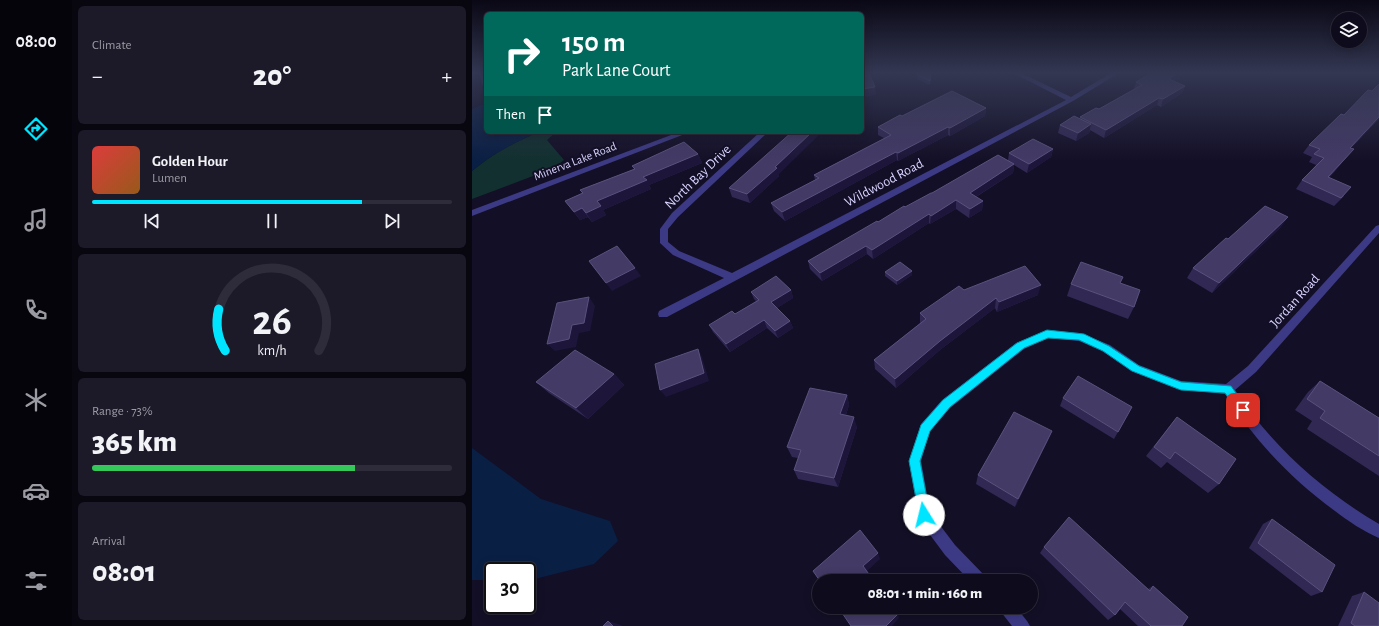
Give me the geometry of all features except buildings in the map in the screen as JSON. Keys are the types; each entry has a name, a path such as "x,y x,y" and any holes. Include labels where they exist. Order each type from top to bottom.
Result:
{"street":[{"name":"Wildwood Road","path":"663,314 1067,102"},
{"name":"Minerva Lake Road","path":"472,213 681,134"},
{"name":"North Bay Drive","path":"732,278 676,254 664,243 664,229 674,215 762,134"},
{"name":"Jordan Road","path":"1228,389 1252,369 1379,228"},
{"path":"973,574 950,550 924,515 915,461 925,428 946,404 1014,350 1047,334 1080,337 1106,348 1135,368 1181,386 1228,389 1258,431 1306,481 1361,522 1379,531"},
{"path":"1012,614 1022,626"}],"green space":[{"path":"534,134 554,134 547,140 564,160 554,168 472,199 472,171 488,159"}],"water":[{"path":"484,104 484,134 534,134 504,149 472,171 472,109"},
{"path":"472,448 541,499 610,521 618,541 594,564 536,579 536,562 484,562 484,580 472,580"}],"route":[{"path":"924,515 915,461 925,428 946,404 1020,346 1047,334 1080,337 1106,348 1135,368 1181,386 1228,389 1243,410"}]}
